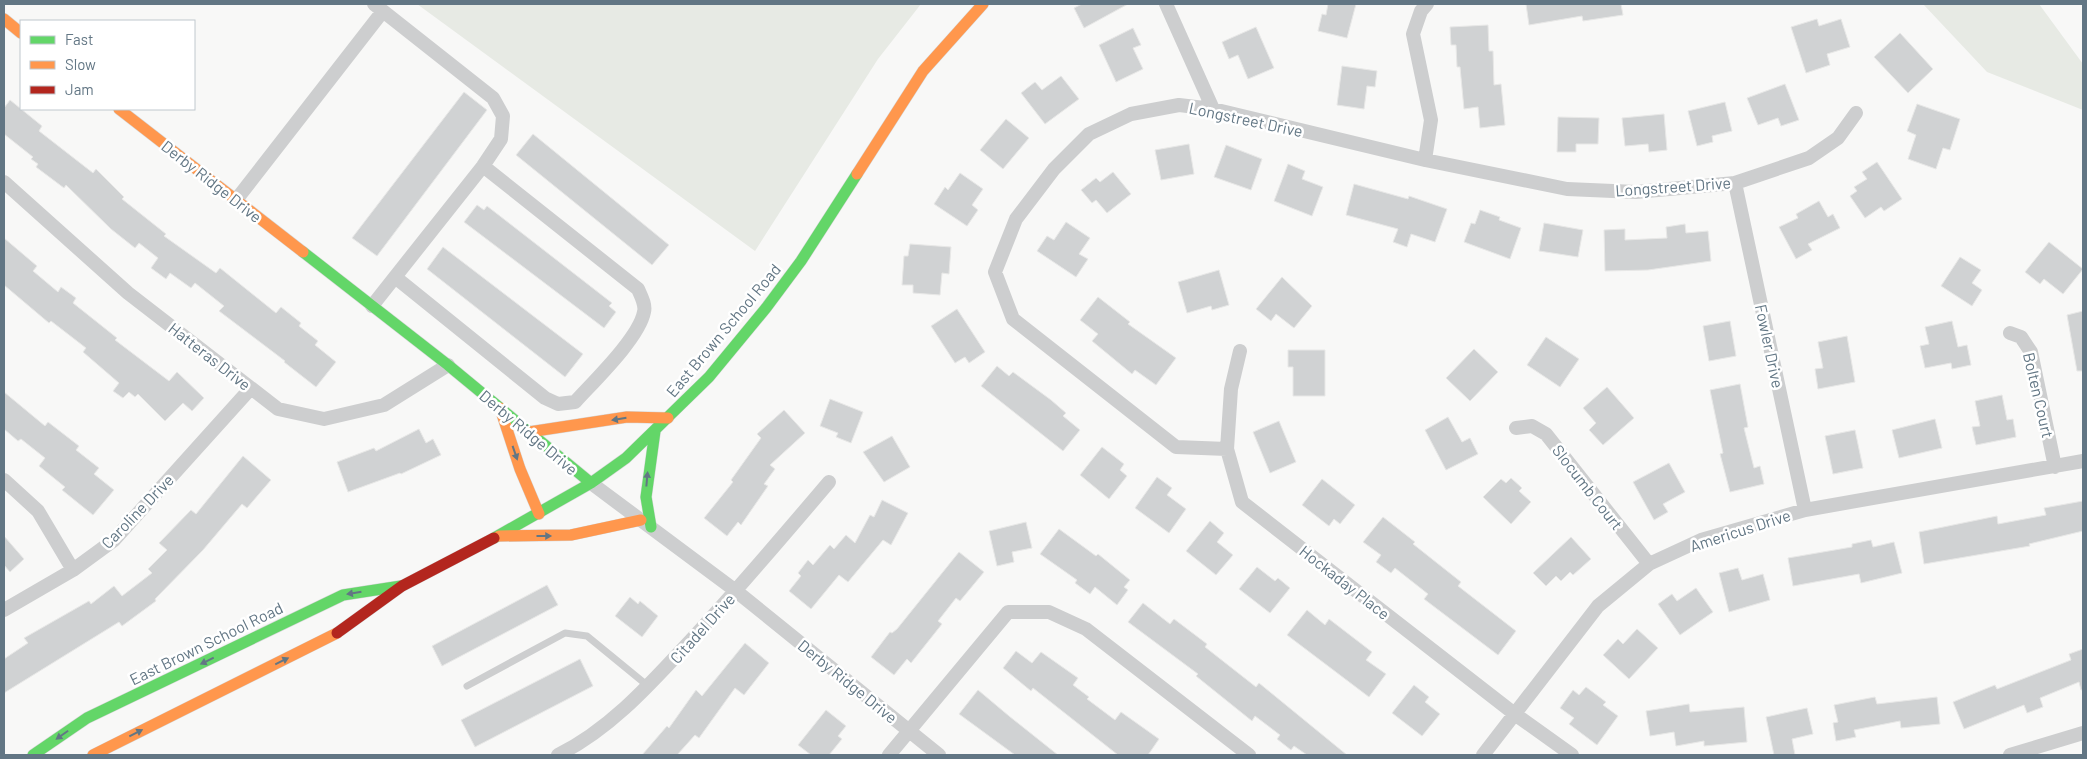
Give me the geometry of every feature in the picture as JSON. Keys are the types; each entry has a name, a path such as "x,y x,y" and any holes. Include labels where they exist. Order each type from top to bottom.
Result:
{"main road":[{"name":"East Brown School Road","path":"93,755 346,629 402,586 539,514 591,483 626,458 708,377 766,308 801,261 923,71 983,4"},
{"path":"4,19 20,32"},
{"name":"Derby Ridge Drive","path":"120,110 448,364 591,483"},
{"path":"499,407 520,469 539,514"},
{"path":"529,432 627,417 668,418"},
{"path":"496,536 571,536 646,524 646,497 655,431"},
{"name":"East Brown School Road","path":"33,755 87,718 343,595 402,586"}],"street":[{"path":"1166,4 1213,109"},
{"path":"1425,160 1431,120 1413,34 1421,11 1426,4"},
{"path":"236,200 378,7 493,98 503,116 501,139 483,166 372,306"},
{"name":"Longstreet Drive","path":"1227,449 1176,447 1013,318 995,272 1016,219 1054,169 1088,134 1132,114 1179,105 1213,109 1425,160 1567,189 1636,192 1735,182 1809,158 1838,138 1856,113"},
{"path":"395,278 545,398 558,404 575,402 617,356 636,330 644,311 638,290 483,166"},
{"name":"Hatteras Drive","path":"4,182 128,293 278,409 324,419 384,405 448,364"},
{"name":"Fowler Drive","path":"1735,182 1805,510"},
{"name":"Bolten Court","path":"2010,332 2021,337 2031,352 2055,467"},
{"name":"Hockaday Place","path":"1240,351 1231,389 1227,449 1242,502 1516,714 1572,755"},
{"name":"Caroline Drive","path":"4,610 73,570 114,540 251,388"},
{"name":"Slocumb Court","path":"1516,428 1532,426 1546,434 1649,564"},
{"name":"Americus Drive","path":"1483,755 1598,606 1649,564 1701,540 1805,510 2083,461"},
{"path":"4,480 38,511 73,570"},
{"name":"Citadel Drive","path":"558,755 573,748 638,698 736,591 829,482"},
{"name":"Derby Ridge Drive","path":"591,483 736,591 940,755"},
{"path":"889,755 1008,612 1049,612 1086,629 1250,755"},
{"path":"2010,755 2083,732"}],"lane":[{"path":"467,686 565,633 587,636 649,686"}],"shaded area":[{"path":"417,4 921,4 878,59 755,251"},
{"path":"1923,4 2039,4 2083,64 2083,110 1987,72"}],"building":[{"path":"1082,4 1128,4 1084,28 1074,8"},
{"path":"1328,4 1356,4 1347,38 1318,31 1322,14 1326,15"},
{"path":"1526,4 1621,4 1623,15 1583,21 1582,16 1529,25"},
{"path":"1817,19 1819,26 1841,19 1850,47 1827,54 1830,65 1806,73 1791,27"},
{"path":"1488,25 1489,51 1493,51 1494,85 1501,84 1505,125 1480,128 1478,107 1464,109 1460,67 1457,67 1456,45 1451,45 1450,27"},
{"path":"1256,27 1274,68 1248,79 1238,55 1229,59 1222,42"},
{"path":"1133,28 1141,45 1133,48 1143,69 1116,82 1099,45"},
{"path":"1900,33 1933,69 1908,93 1874,57"},
{"path":"1342,66 1377,71 1375,87 1367,86 1364,109 1337,105"},
{"path":"1061,76 1079,99 1045,124 1021,93 1035,82 1042,90"},
{"path":"1785,84 1799,120 1781,126 1778,118 1758,125 1747,98"},
{"path":"464,92 487,110 377,256 352,238"},
{"path":"10,100 42,126 39,131 93,173 96,169 124,197 122,199 166,234 164,236 216,273 220,268 276,313 281,307 301,323 299,326 318,341 315,345 336,362 316,387 219,311 224,306 195,283 191,288 170,273 166,279 151,268 158,258 139,243 135,248 111,229 66,185 64,188 36,167 38,164 31,159 33,157 4,134 4,108"},
{"path":"1725,102 1732,131 1712,136 1713,142 1697,146 1688,111"},
{"path":"1917,104 1960,119 1950,150 1943,148 1936,169 1908,159 1916,135 1907,131"},
{"path":"1664,114 1667,150 1649,152 1648,144 1625,146 1622,118"},
{"path":"1558,117 1599,118 1598,144 1576,144 1576,152 1557,152"},
{"path":"1006,119 1029,138 1003,169 980,150"},
{"path":"533,134 669,245 652,265 516,155"},
{"path":"1189,144 1194,174 1161,180 1155,150"},
{"path":"1226,145 1262,159 1251,190 1214,177"},
{"path":"1877,162 1902,199 1884,211 1881,207 1865,218 1850,196 1857,191 1854,187 1867,179 1862,172"},
{"path":"1288,164 1305,171 1302,179 1323,187 1312,216 1274,201"},
{"path":"1113,172 1131,194 1107,213 1096,200 1092,203 1081,190 1096,178 1100,182"},
{"path":"960,173 983,189 972,205 978,210 967,226 934,204 945,187 948,190"},
{"path":"1354,184 1408,199 1409,196 1447,209 1435,242 1411,234 1407,247 1393,242 1398,229 1346,215"},
{"path":"1819,201 1828,217 1833,214 1840,228 1808,244 1812,250 1796,259 1779,227 1798,218 1796,214"},
{"path":"477,205 484,210 487,206 612,303 609,306 616,312 604,328 464,222"},
{"path":"1480,210 1500,217 1499,220 1521,228 1510,259 1464,242 1471,223 1475,224"},
{"path":"1066,222 1090,238 1079,254 1088,259 1076,277 1037,251 1047,236 1054,240"},
{"path":"1544,223 1583,230 1578,257 1539,251"},
{"path":"1685,224 1686,233 1708,231 1711,261 1648,270 1605,271 1604,230 1625,229 1625,240 1667,238 1666,227"},
{"path":"4,238 37,266 33,271 58,292 61,287 76,298 73,303 117,338 115,340 169,381 177,372 204,398 192,411 183,403 165,421 138,394 135,397 129,392 123,398 113,391 119,383 83,352 86,348 51,321 49,323 4,285"},
{"path":"2049,242 2083,269 2063,294 2044,279 2040,284 2025,272"},
{"path":"910,244 951,247 949,274 942,273 940,295 913,293 913,285 902,285 904,256 908,256"},
{"path":"443,247 583,354 565,377 427,269"},
{"path":"1960,257 1981,270 1972,283 1982,290 1972,306 1941,286"},
{"path":"1219,270 1229,305 1212,310 1211,306 1187,313 1178,282"},
{"path":"1282,277 1312,306 1294,328 1276,314 1271,321 1256,309"},
{"path":"1098,297 1130,322 1128,324 1176,358 1156,385 1135,370 1132,374 1092,341 1098,334 1080,320"},
{"path":"957,309 985,352 969,363 965,357 955,363 931,326"},
{"path":"2083,311 2083,371 2077,371 2067,315"},
{"path":"1730,321 1736,356 1709,361 1703,326"},
{"path":"1952,321 1958,347 1967,345 1971,365 1952,369 1951,363 1925,368 1920,346 1929,344 1925,327"},
{"path":"1847,336 1855,382 1818,389 1815,369 1823,368 1818,342"},
{"path":"1546,337 1579,359 1560,387 1527,365"},
{"path":"1474,349 1498,372 1470,401 1446,378"},
{"path":"1288,350 1325,350 1325,396 1293,396 1293,367 1288,367"},
{"path":"997,366 1009,376 1013,372 1051,400 1066,413 1063,416 1080,430 1063,451 981,386"},
{"path":"1740,384 1748,427 1744,428 1754,468 1760,466 1764,484 1730,492 1720,454 1723,453 1710,390"},
{"path":"1607,387 1634,418 1603,445 1589,430 1596,423 1583,408"},
{"path":"4,392 45,426 48,422 79,446 76,450 99,468 94,474 114,490 93,515 62,490 65,487 39,466 45,458 21,439 18,441 4,429"},
{"path":"2002,395 2007,420 2013,419 2016,437 1976,445 1972,427 1980,426 1975,401"},
{"path":"830,399 863,412 851,443 836,437 838,433 820,426"},
{"path":"784,410 805,433 770,465 775,469 764,484 768,486 741,525 738,522 727,536 704,518 733,482 731,480 761,438 757,434"},
{"path":"1448,417 1462,442 1470,438 1478,454 1446,470 1425,430"},
{"path":"1935,419 1942,448 1899,458 1892,430"},
{"path":"1279,421 1296,462 1270,473 1253,432"},
{"path":"419,429 426,443 433,439 441,455 401,474 348,492 337,462 374,448 376,451"},
{"path":"1855,430 1863,468 1833,474 1825,436"},
{"path":"892,436 910,467 884,482 863,452"},
{"path":"1102,447 1124,464 1120,470 1127,476 1109,499 1080,475"},
{"path":"243,456 271,480 247,508 242,504 203,550 155,599 156,601 122,626 119,622 4,693 4,659 28,643 24,638 89,601 91,604 114,586 122,596 152,573 148,569 167,550 159,543 191,510 196,514"},
{"path":"1669,463 1685,492 1663,504 1668,512 1654,520 1633,482"},
{"path":"1157,477 1172,488 1167,495 1186,509 1169,533 1135,508"},
{"path":"1511,478 1522,488 1519,491 1531,502 1511,524 1483,497 1501,479 1506,483"},
{"path":"1322,479 1355,505 1340,524 1334,519 1329,526 1302,505"},
{"path":"882,500 908,513 891,545 883,540 848,582 839,575 811,609 789,591 801,576 798,573 808,560 813,565 830,545 834,549 846,535 855,543 870,515 874,517"},
{"path":"2083,501 2083,531 2029,544 2030,546 1924,564 1919,532 1997,516 1998,524 2046,515 2044,508"},
{"path":"1383,517 1415,542 1413,544 1461,582 1458,586 1516,631 1498,655 1424,599 1428,594 1395,568 1391,573 1376,562 1381,555 1363,542"},
{"path":"1210,521 1224,533 1217,542 1233,555 1216,575 1186,551"},
{"path":"1026,522 1032,548 1012,552 1014,562 997,566 989,531"},
{"path":"1059,529 1096,556 1098,554 1130,580 1124,587 1128,590 1117,605 1095,587 1090,594 1075,583 1077,580 1040,554"},
{"path":"4,536 24,559 10,572 4,565"},
{"path":"1571,537 1591,559 1573,575 1570,572 1561,581 1556,576 1546,586 1533,573"},
{"path":"1871,540 1873,547 1894,542 1902,573 1861,583 1859,574 1793,586 1788,558 1852,547 1852,544"},
{"path":"959,552 984,572 960,601 956,598 938,621 942,624 911,663 907,659 894,675 871,657 890,632 892,633 897,629"},
{"path":"1257,567 1275,581 1278,578 1290,588 1270,613 1239,589"},
{"path":"1738,568 1742,580 1763,574 1770,600 1729,612 1719,573"},
{"path":"547,585 558,605 442,666 432,646"},
{"path":"1696,588 1713,612 1680,635 1658,604 1672,594 1677,601"},
{"path":"630,597 638,604 640,601 658,616 642,637 615,616"},
{"path":"1143,603 1170,624 1174,619 1207,644 1205,647 1256,687 1259,683 1347,755 1307,755 1294,746 1291,750 1277,739 1280,735 1255,716 1252,721 1196,676 1198,674 1128,622"},
{"path":"1307,610 1325,625 1329,619 1372,652 1366,660 1386,674 1369,697 1287,635"},
{"path":"1637,629 1658,648 1629,679 1603,655 1618,639 1623,644"},
{"path":"745,643 769,663 744,695 735,688 699,738 695,735 677,755 642,755 667,726 669,728 696,690 702,696"},
{"path":"2083,649 2083,690 2081,690 2079,682 2040,698 2043,707 2027,713 2024,705 1964,729 1953,702 1995,685 1997,689 2071,660 2069,654"},
{"path":"1016,651 1032,663 1041,652 1078,678 1073,685 1089,697 1087,699 1115,720 1121,712 1159,739 1148,755 1118,755 1033,688 1031,691 1003,668"},
{"path":"580,659 593,686 475,747 461,720"},
{"path":"1414,685 1429,697 1425,702 1440,714 1422,736 1392,713"},
{"path":"1586,687 1606,702 1603,705 1618,716 1597,745 1569,724 1574,718 1560,708 1573,690 1579,695"},
{"path":"978,690 1058,755 1015,755 959,714"},
{"path":"1875,697 1877,704 1937,697 1940,724 1901,728 1900,721 1854,730 1856,737 1836,741 1833,723 1838,722 1834,705"},
{"path":"1689,704 1690,712 1744,707 1747,742 1704,746 1704,741 1676,746 1674,732 1650,736 1646,711"},
{"path":"1807,708 1813,734 1792,739 1795,755 1774,755 1766,717"},
{"path":"826,710 846,726 838,736 842,739 829,755 811,755 798,745"}],"traffic: fast":[{"path":"494,538 591,483 626,458 709,377 766,308 801,261 857,174"},
{"path":"303,252 448,365 591,483"},
{"path":"651,527 646,497 655,431"},
{"path":"33,755 87,718 343,595 401,586"}],"traffic: slow":[{"path":"857,174 923,71 983,4"},
{"path":"4,19 20,32"},
{"path":"120,110 303,252"},
{"path":"500,408 520,469 539,514"},
{"path":"529,432 627,417 668,418"},
{"path":"499,536 571,535 641,520"},
{"path":"93,755 337,633"}],"traffic: jam":[{"path":"337,633 402,586 494,538"}]}
